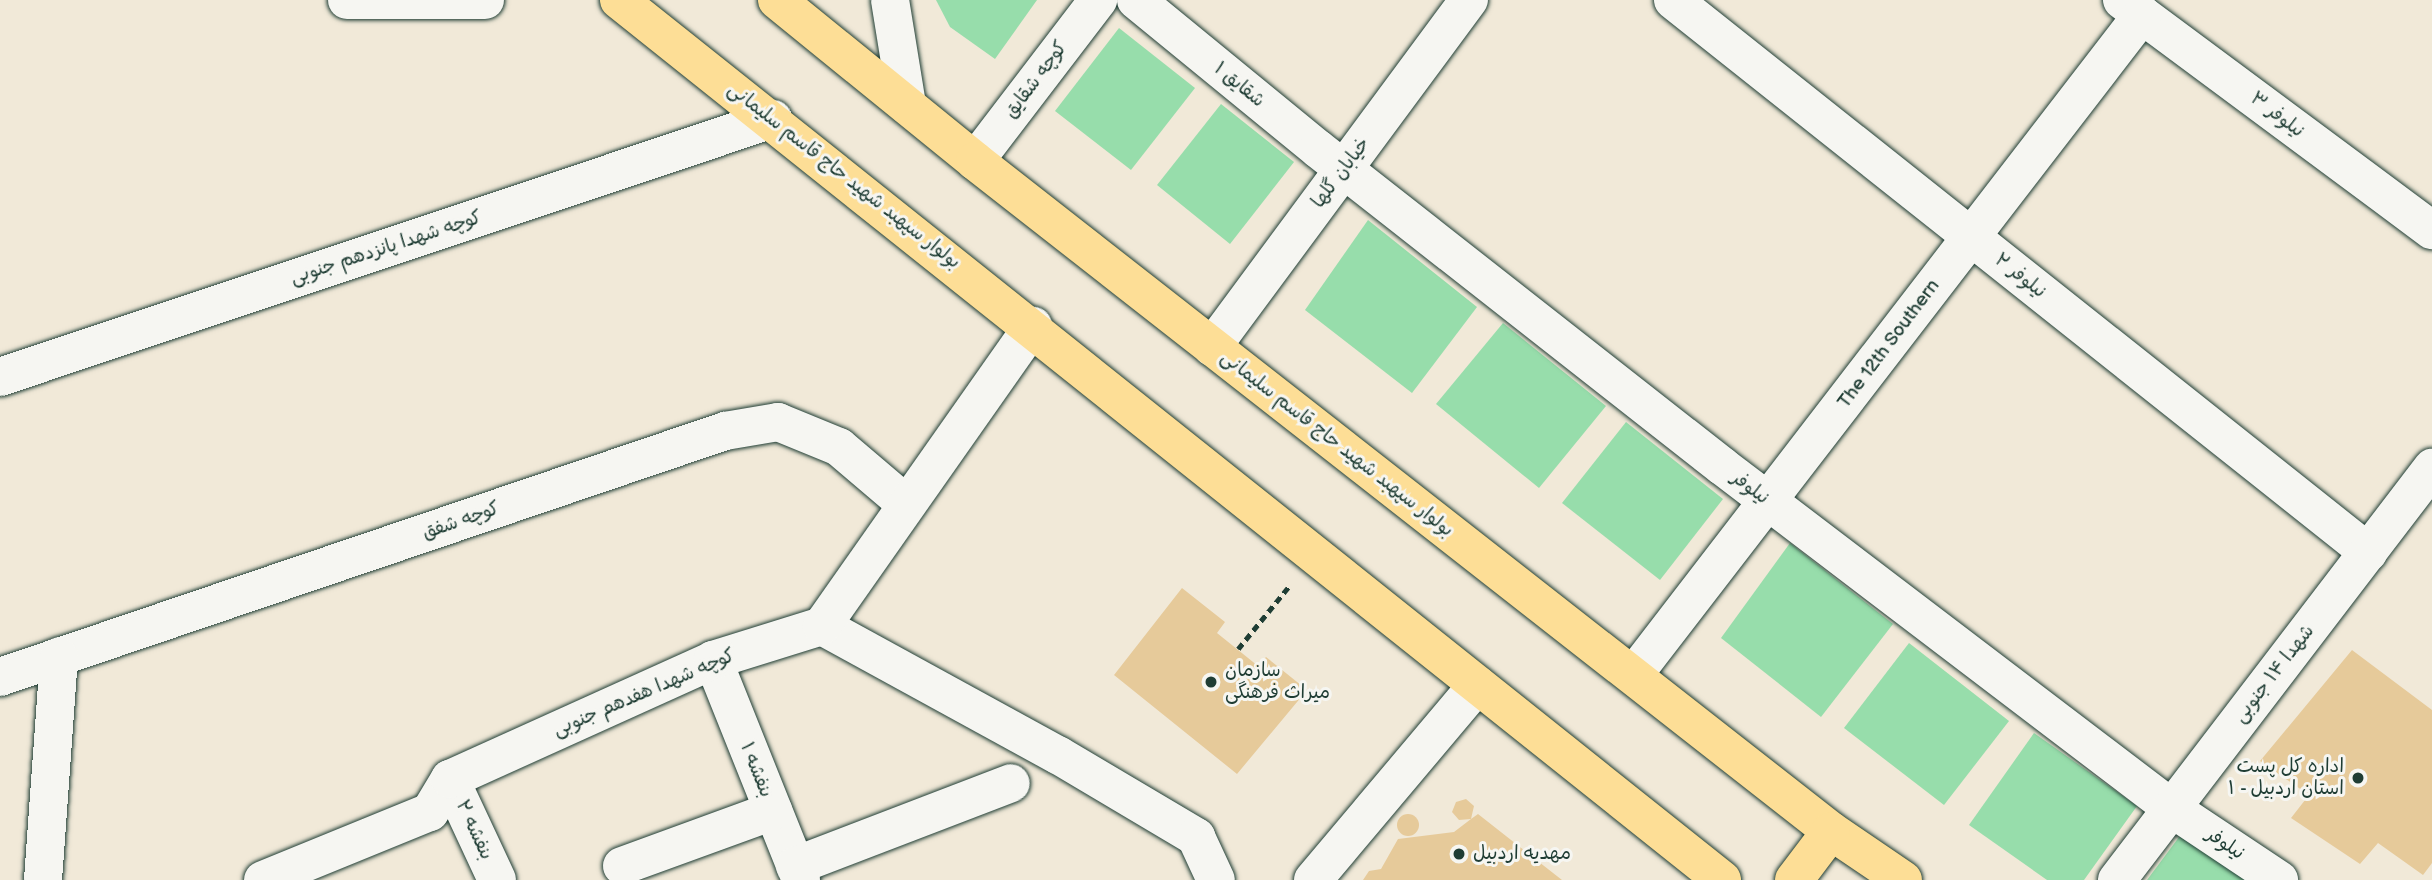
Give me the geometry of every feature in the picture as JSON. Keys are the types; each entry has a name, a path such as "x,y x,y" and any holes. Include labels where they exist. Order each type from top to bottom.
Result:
{"main road":[{"name":"بولوار سپهبد شهید حاج قاسم سلیمانی","path":"620,0 1033,326 1722,880"},
{"name":"بولوار سپهبد شهید حاج قاسم سلیمانی","path":"777,0 975,161 1635,673 1831,831 1903,880"},
{"path":"1794,880 1831,831"}],"street":[{"path":"347,0 485,0"},
{"path":"890,0 907,105"},
{"name":"کوچه شقایق","path":"975,161 1098,0"},
{"name":"شقایق ۱","path":"1136,0 1343,169"},
{"name":"خیابان گلها","path":"1212,347 1469,0"},
{"name":"نیلوفر ۲","path":"1673,0 2368,552"},
{"name":"The 12th Southern","path":"1635,673 1971,237 2132,7"},
{"name":"نیلوفر ۳","path":"2132,7 2432,230"},
{"name":"کوچه شهدا پانزدهم جنوبی","path":"0,377 773,119"},
{"name":"نیلوفر","path":"1343,169 1768,501 2166,804 2279,880"},
{"path":"1033,326 822,626 1058,755 1196,837 1216,880"},
{"name":"کوچه شفق","path":"0,677 725,431 778,422 839,447 906,504"},
{"name":"شهدا ۱۴ جنوبی","path":"2117,880 2166,804 2432,468"},
{"name":"کوچه شهدا هفدهم جنوبی","path":"450,779 713,660 822,626"},
{"path":"43,880 59,657"},
{"name":"بنفشه ۱","path":"713,660 798,873"},
{"path":"1313,880 1477,685"},
{"path":"263,880 430,812 450,779"},
{"name":"بنفشه ۲","path":"450,779 497,880"},
{"path":"798,873 1012,783"},
{"path":"622,866 772,811"}],"path":[{"path":"1238,649 1315,554"}],"green space":[{"path":"936,0 1037,0 995,59 950,27"},
{"path":"1119,28 1195,88 1131,170 1055,111"},
{"path":"1221,104 1294,162 1230,244 1157,185"},
{"path":"1368,220 1477,307 1412,393 1305,310"},
{"path":"1503,323 1606,406 1539,488 1436,404"},
{"path":"1626,422 1723,499 1660,580 1562,503"},
{"path":"1790,543 1893,624 1821,717 1721,638"},
{"path":"1909,643 2009,721 1944,805 1844,728"},
{"path":"2034,733 2137,806 2084,880 2047,880 1969,825"},
{"path":"2182,833 2247,880 2147,880"}],"building":[{"name":"سازمان میراث فرهنگی","path":"1182,588 1225,622 1217,633 1258,666 1266,657 1307,690 1237,774 1114,675"},
{"name":"اداره کل پست استان اردبیل - ۱","path":"2352,650 2432,710 2432,863 2423,875 2378,843 2360,864 2291,818 2309,795 2260,761"},
{"path":"1466,799 1474,806 1471,819 1459,820 1452,812 1456,802"},
{"path":"1404,814 1412,814 1419,821 1419,829 1412,836 1404,836 1397,829 1397,821"},
{"name":"مهدیه اردبیل","path":"1478,814 1562,880 1363,880 1369,871 1381,869 1398,839 1454,832"}],"place":[{"name":"سازمان میراث فرهنگی","path":"1211,682"},
{"name":"اداره کل پست استان اردبیل - ۱","path":"2358,778"},
{"name":"مهدیه اردبیل","path":"1459,854"}]}
